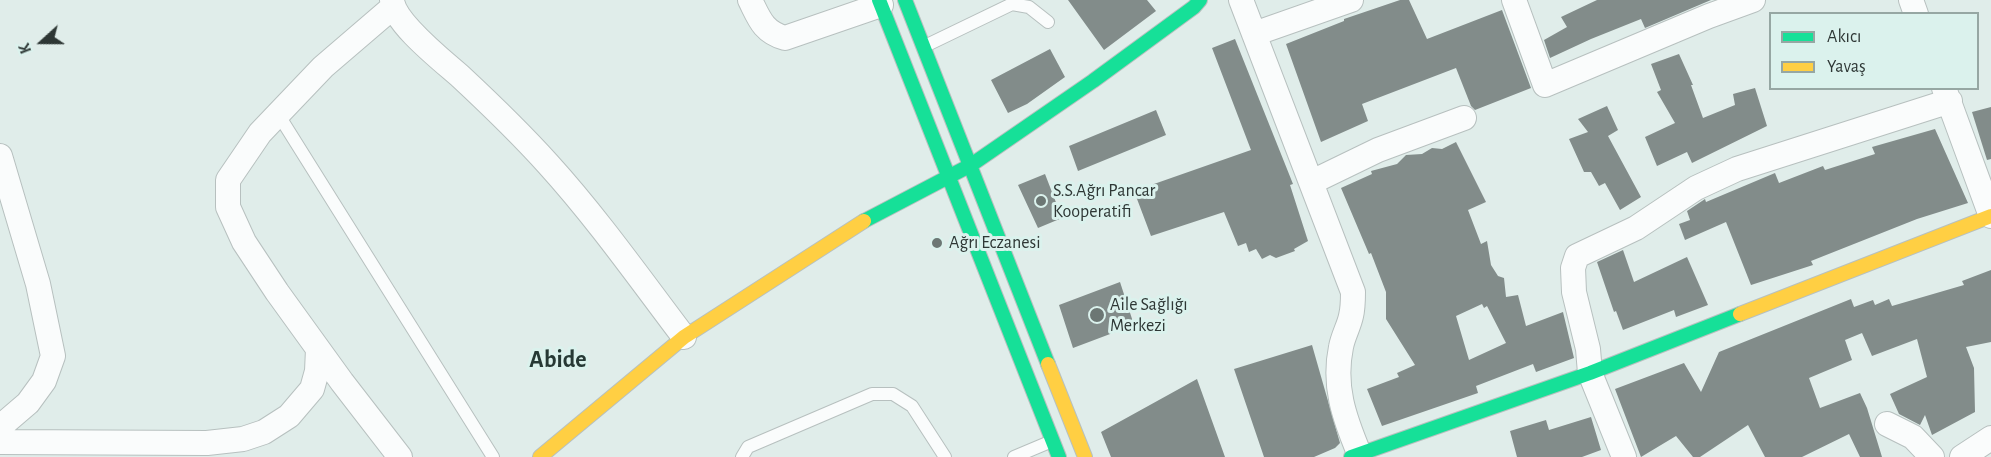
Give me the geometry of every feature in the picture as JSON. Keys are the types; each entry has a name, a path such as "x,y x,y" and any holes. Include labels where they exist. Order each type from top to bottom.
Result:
{"street":[{"path":"750,0 763,24 773,35 785,38 880,2 1059,457"},
{"path":"905,0 1085,457"},
{"path":"540,457 684,337 871,217 971,165 1093,81 1194,7 1200,0"},
{"path":"1240,0 1353,292 1352,314 1342,344 1338,366 1338,388 1355,455 1590,373 1991,216 1947,95 1737,169 1696,188 1636,228 1577,256 1573,268 1574,292 1588,349 1590,373 1624,457"},
{"path":"1254,34 1351,0"},
{"path":"1514,0 1545,85 1708,16 1753,0"},
{"path":"400,457 318,349 244,242 228,207 228,180 260,133 323,67 393,4 407,27 488,103 548,165 598,224 684,337"},
{"path":"1312,182 1378,150 1464,118"},
{"path":"0,156 38,284 53,356 44,381 28,403 0,427"},
{"path":"0,442 207,443 243,439 264,432 289,416 312,389 318,371 318,349"},
{"path":"1887,424 1913,437 1932,457"},
{"path":"1962,457 1991,438"}],"lane":[{"path":"924,47 1012,4 1029,6 1048,22"},
{"path":"278,114 493,457"},
{"path":"742,457 748,447 872,394 893,394 912,406 945,457"},
{"path":"1014,457 1053,441"}],"building":[{"path":"1068,0 1147,0 1156,11 1104,50"},
{"path":"1400,0 1409,0 1427,39 1502,10 1531,88 1475,110 1471,106 1456,68 1362,104 1368,121 1321,142 1286,44 1344,21 1344,19"},
{"path":"1597,0 1711,0 1645,28 1641,19 1550,58 1544,40 1567,27 1561,17"},
{"path":"1235,39 1293,184 1290,185 1308,241 1294,249 1295,251 1276,258 1270,255 1262,259 1256,249 1249,252 1246,243 1238,246 1224,212 1151,236 1134,191 1251,150 1212,48"},
{"path":"1050,49 1065,77 1027,104 1008,113 991,80"},
{"path":"1679,54 1693,85 1691,85 1703,118 1735,105 1733,94 1755,88 1767,126 1692,163 1687,152 1657,166 1645,137 1675,123 1657,92 1661,90 1651,64"},
{"path":"1607,106 1618,130 1608,136 1641,197 1620,210 1605,183 1599,186 1591,172 1584,172 1569,139 1588,132 1578,119"},
{"path":"1991,107 1991,159 1987,160 1972,112"},
{"path":"1156,110 1166,135 1078,171 1069,146"},
{"path":"1935,129 1968,203 1917,219 1811,261 1813,265 1751,285 1726,222 1685,240 1679,224 1690,220 1687,211 1705,199 1706,202 1775,173 1779,183 1823,166 1825,170 1875,154 1872,147"},
{"path":"1456,142 1486,202 1468,210 1481,244 1487,241 1491,265 1498,276 1504,278 1506,297 1518,295 1526,326 1563,312 1574,358 1536,372 1533,364 1476,386 1478,393 1382,426 1367,389 1399,377 1397,373 1415,365 1386,319 1386,292 1341,188 1372,174 1371,171 1397,164 1406,155 1422,154 1432,148 1442,149","holes":["1482,304 1484,308 1487,306 1506,343 1469,360 1456,316"]},
{"name":"S.S.Ağrı Pancar Kooperatifi","path":"1045,174 1062,218 1038,228 1018,185"},
{"path":"1623,250 1634,282 1687,257 1708,305 1676,317 1674,310 1623,330 1616,311 1614,312 1597,262"},
{"path":"1991,270 1991,342 1966,347 1974,368 1975,412 1932,435 1925,415 1920,425 1899,414 1890,394 1927,377 1917,339 1872,356 1862,333 1845,340 1852,360 1809,378 1820,408 1860,393 1882,457 1860,457 1849,434 1802,457 1765,457 1748,425 1700,457 1693,457 1676,436 1641,457 1615,389 1684,363 1701,392 1719,352 1851,299 1854,307 1873,300 1875,305 1889,299 1892,306 1964,285 1962,281"},
{"name":"Aile Sağlığı Merkezi","path":"1120,282 1134,325 1073,348 1059,305"},
{"path":"1312,345 1340,443 1335,448 1314,457 1264,457 1234,369"},
{"path":"1197,379 1225,457 1111,457 1101,432"},
{"path":"1591,417 1601,450 1582,457 1517,457 1510,431 1546,420 1549,430"}],"traffic: fast":[{"path":"879,0 1059,457"},
{"path":"905,0 1048,364"},
{"path":"864,221 971,165 1093,81 1194,7 1200,0"},
{"path":"1351,457 1590,373 1740,314"}],"traffic: slow":[{"path":"1740,314 1991,216"},
{"path":"540,457 684,337 864,221"},
{"path":"1048,364 1085,457"}],"place":[{"name":"S.S.Ağrı Pancar Kooperatifi","path":"1041,201"},
{"name":"Ağrı Eczanesi","path":"937,243"},
{"name":"Aile Sağlığı Merkezi","path":"1097,315"}],"district":[{"name":"Abide","path":"558,360"}]}
